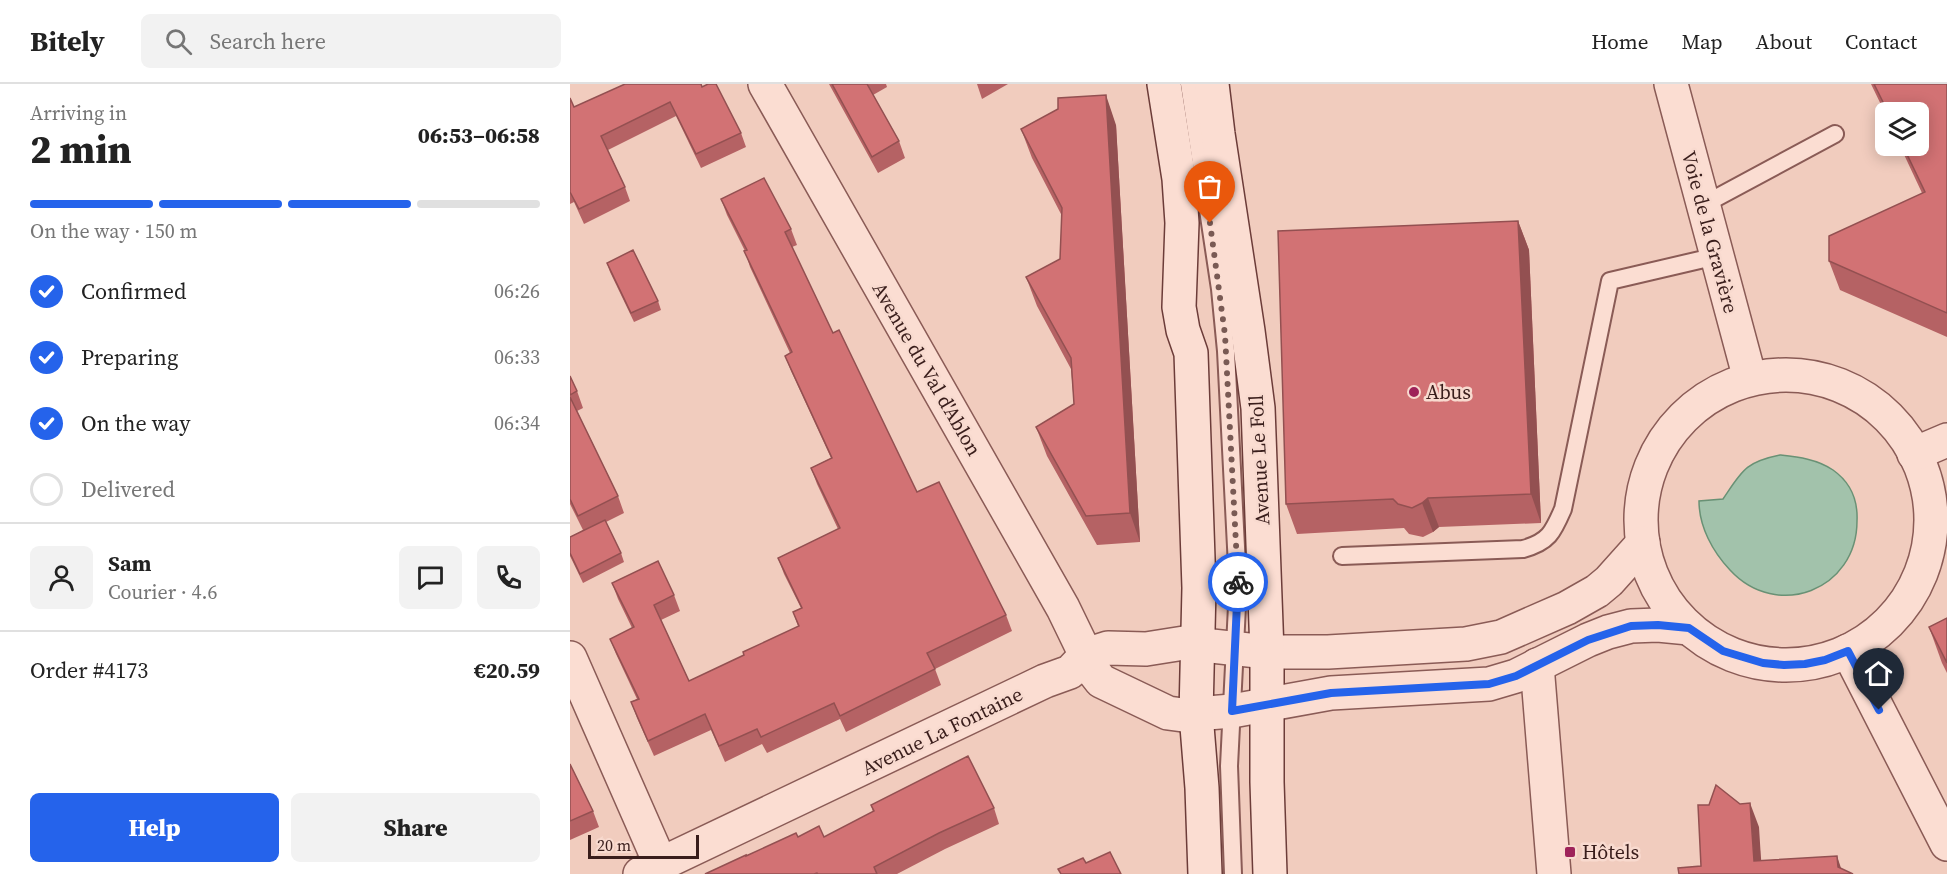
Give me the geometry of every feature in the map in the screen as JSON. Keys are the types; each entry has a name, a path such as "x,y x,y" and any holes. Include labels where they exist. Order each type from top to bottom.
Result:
{"street":[{"name":"Avenue du Val d'Ablon","path":"765,84 1063,608 1086,655"},
{"path":"1164,84 1179,179 1182,223 1179,308 1183,330 1191,353 1199,588 1196,714 1202,788 1205,874"},
{"name":"Avenue Le Foll","path":"1212,84 1258,408 1251,651 1267,705 1269,874"},
{"name":"Voie de la Gravière","path":"1671,84 1750,380"},
{"path":"1787,375 1822,380 1838,385 1869,401 1894,425 1914,454 1924,478 1930,504 1930,530 1926,555 1905,603 1888,623 1848,651 1825,660 1784,665 1763,663 1723,651 1689,628 1659,590 1649,567 1643,543 1642,500 1647,478 1665,439 1695,407 1713,395 1750,380 1787,375"},
{"path":"1914,454 1947,440"},
{"path":"1643,543 1597,591 1567,608 1501,637 1466,644 1328,652 1251,651 1184,644 1146,649 1108,648 1086,655 1101,681 1168,713 1183,715 1232,711 1331,693 1489,684 1516,676 1588,640 1631,626 1658,625 1689,628"},
{"path":"1848,651 1947,844"},
{"name":"Avenue La Fontaine","path":"651,869 1045,681 1070,672 1086,655"},
{"path":"570,658 651,869"},
{"path":"1537,665 1554,874"}],"lane":[{"name":"Avenue Le Foll","path":"1189,84 1224,320 1238,586 1251,651 1232,711 1229,766 1233,874"},
{"path":"1703,206 1835,134"},
{"path":"1342,556 1523,549 1538,545 1552,534 1563,509 1610,281 1717,256"}],"shaded area":[{"path":"1780,455 1814,461 1833,470 1852,492 1857,513 1853,545 1844,565 1829,580 1811,590 1791,595 1770,594 1749,585 1730,570 1718,555 1704,530 1699,501 1723,499 1746,469 1759,461"}],"building":[{"path":"625,84 701,84 702,87 716,84 741,133 696,154 670,102 601,136 625,187 579,209 570,192 570,98 574,107"},
{"path":"832,84 867,84 899,141 872,157"},
{"path":"1874,84 1947,84 1947,313 1829,261 1829,236 1925,192 1908,156 1929,156 1929,102 1883,102"},
{"path":"1106,95 1130,513 1086,516 1036,427 1074,404 1071,358 1026,277 1060,259 1062,208 1021,129 1058,109 1058,98"},
{"path":"764,178 791,229 785,232 833,333 839,330 917,492 939,482 1006,615 927,653 935,669 840,716 834,703 761,737 757,729 719,746 705,714 648,741 631,702 639,699 610,639 634,627 612,583 658,561 674,595 654,605 689,681 799,626 793,612 802,608 778,558 840,528 811,468 832,458 785,356 792,352 744,251 747,250 721,199"},
{"name":"Abus","path":"1518,221 1531,494 1428,498 1412,508 1398,504 1393,499 1286,504 1278,231"},
{"path":"633,250 658,301 631,313 607,263"},
{"path":"570,376 577,391 570,395"},
{"path":"570,397 618,496 578,516 570,499"},
{"path":"605,520 621,553 580,574 570,553 570,537"},
{"path":"1947,618 1947,663 1929,627"},
{"path":"968,756 994,808 939,833 874,867 877,874 705,874 796,833 798,837 819,826 824,837 874,811 871,805"},
{"path":"570,764 593,811 570,821"},
{"path":"1716,785 1740,804 1750,803 1754,861 1837,856 1838,867 1853,874 1679,874 1678,868 1701,866 1698,805 1709,805"},
{"path":"1110,852 1121,874 1061,874 1058,869 1083,858 1086,863"}],"way so far":[{"path":"1210,223 1224,320 1238,582"}],"place":[{"name":"Abus","path":"1414,392"},
{"name":"Hôtels","path":"1570,852"}],"route":[{"path":"1238,582 1232,711 1331,693 1489,684 1516,676 1608,632 1631,626 1658,625 1689,628 1723,651 1743,659 1763,663 1805,664 1825,660 1848,651 1879,710"}]}
